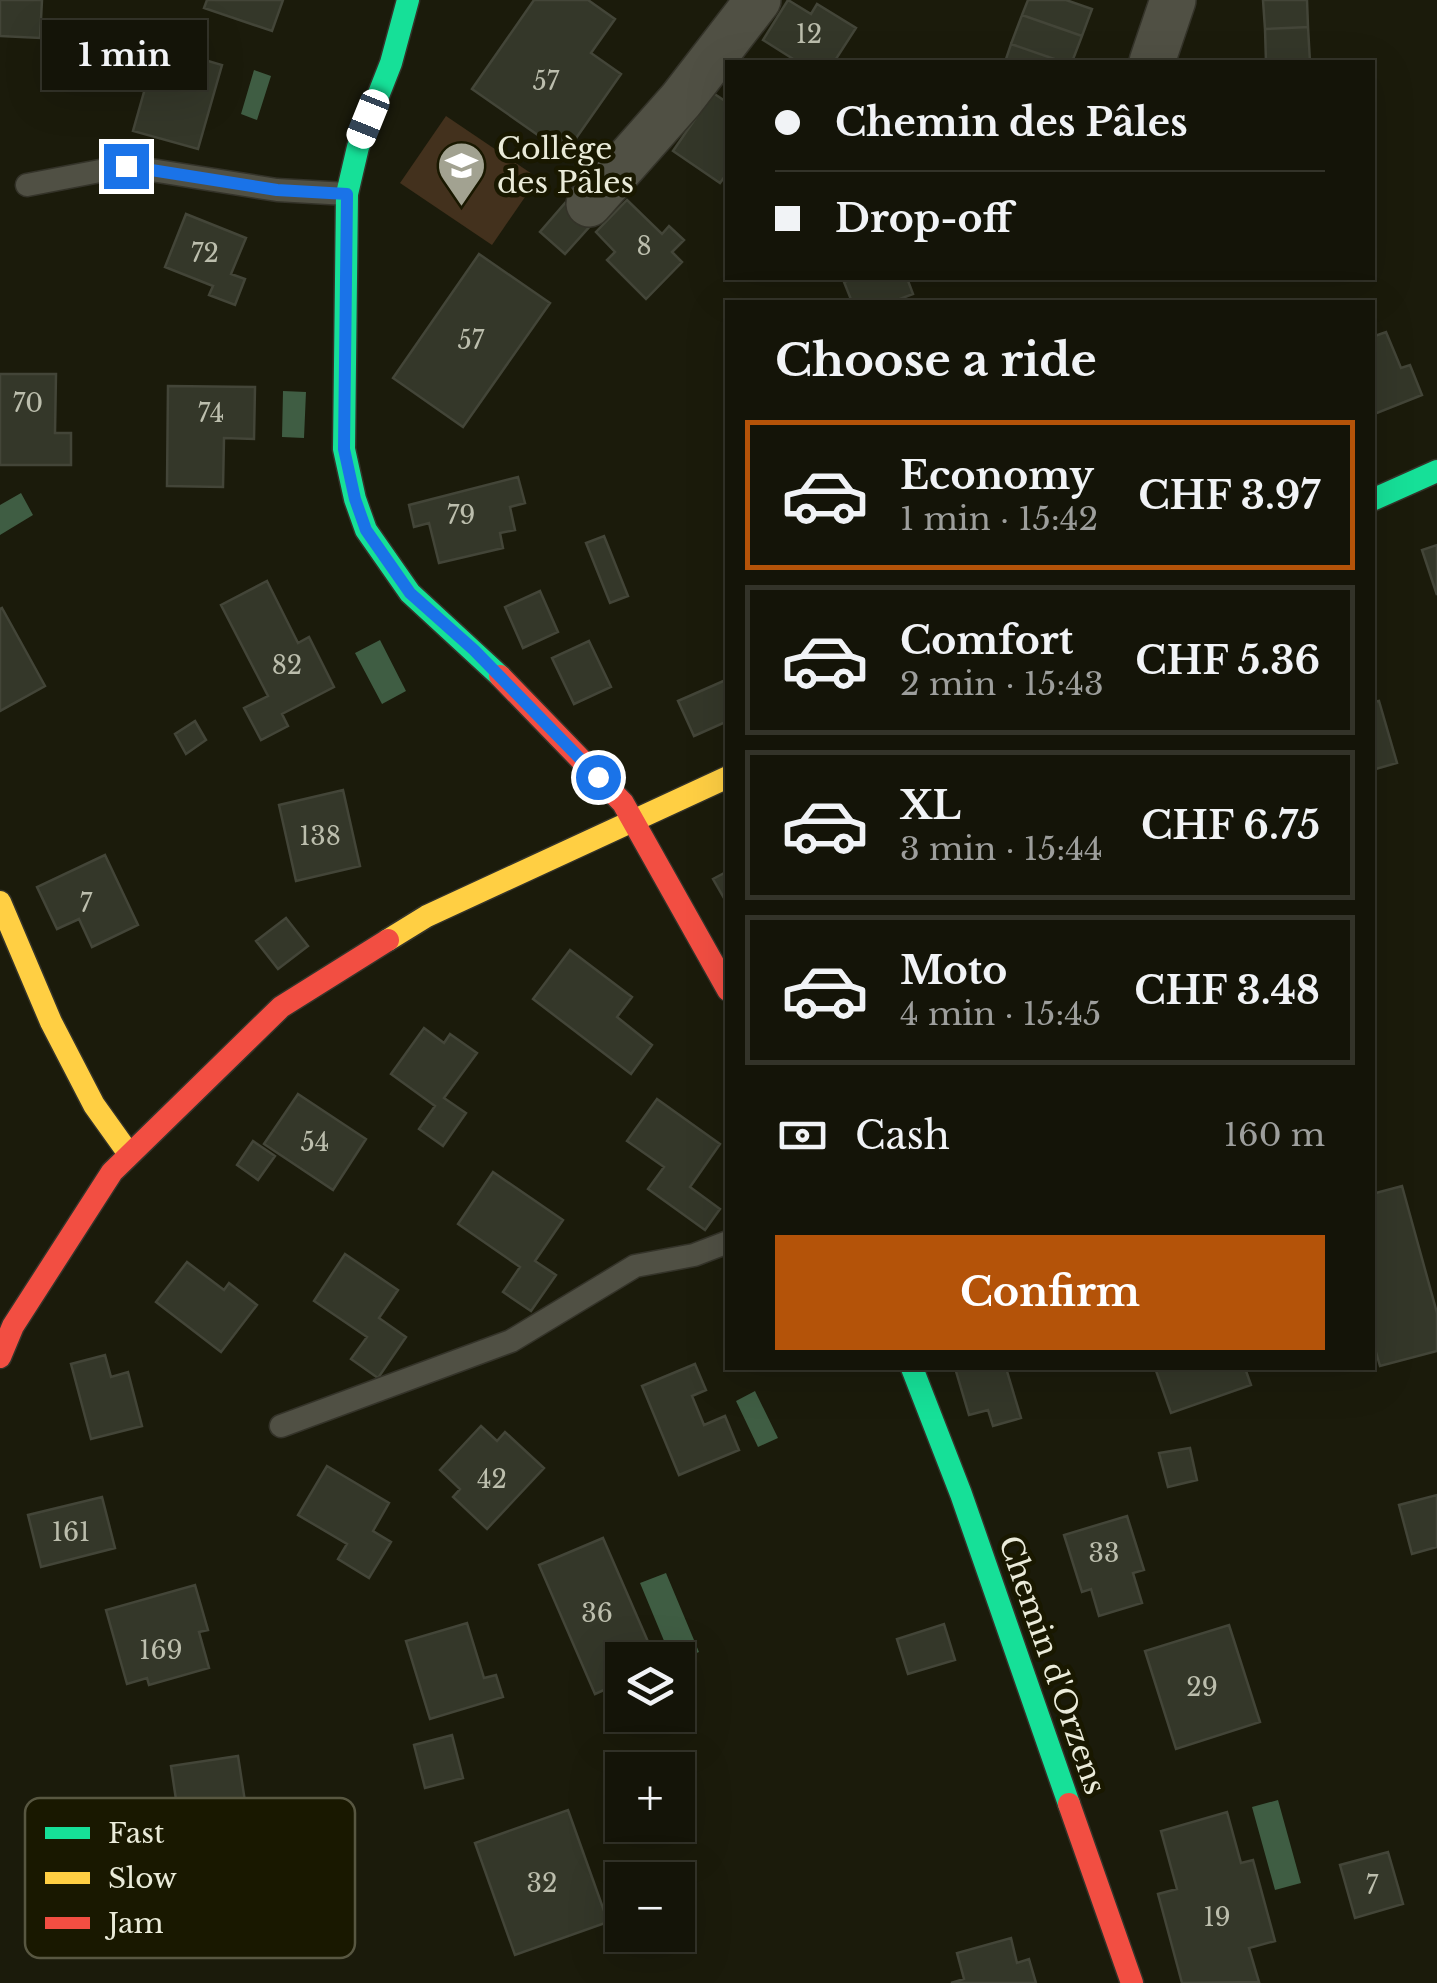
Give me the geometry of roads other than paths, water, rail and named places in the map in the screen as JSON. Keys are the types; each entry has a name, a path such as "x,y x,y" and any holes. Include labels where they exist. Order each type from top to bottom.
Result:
{"street":[{"path":"408,0 391,63 358,146 347,194 344,449 355,499 366,530 410,593 474,650 623,804 725,985"},
{"path":"590,204 681,100 758,0"},
{"path":"1153,60 1173,0"},
{"path":"1375,499 1437,471"},
{"path":"0,1358 13,1326 112,1172 281,1008 427,916 725,778"},
{"path":"0,902 51,1022 94,1105 128,1154"},
{"name":"Chemin d'Orzens","path":"913,1370 961,1494 1132,1983"}],"lane":[{"path":"27,184 126,166 277,190 347,194"},
{"path":"280,1426 511,1340 635,1266 694,1255 725,1243"}],"place":[{"name":"Collège des Pâles","path":"462,208"}]}
